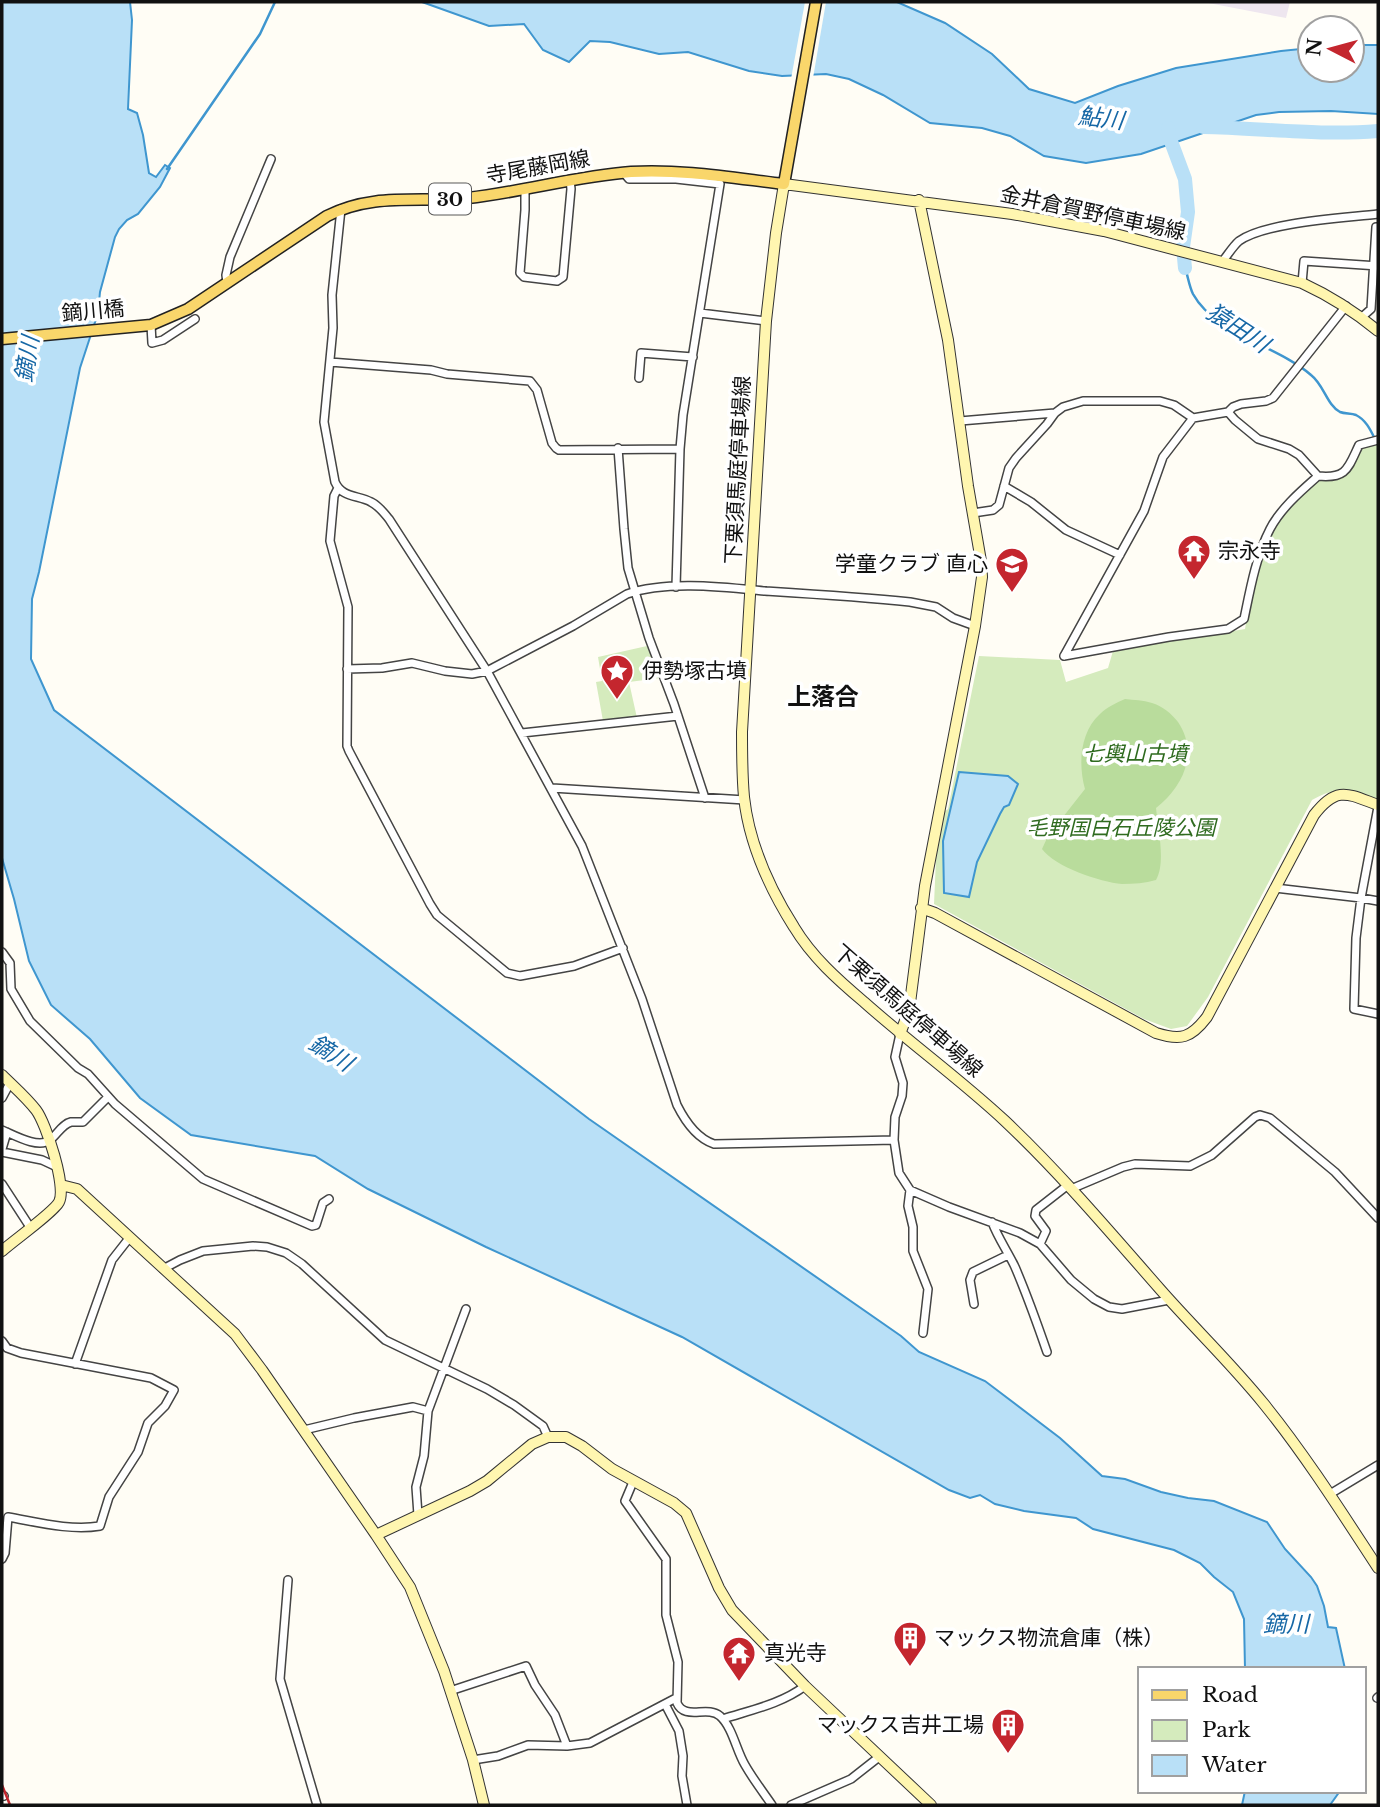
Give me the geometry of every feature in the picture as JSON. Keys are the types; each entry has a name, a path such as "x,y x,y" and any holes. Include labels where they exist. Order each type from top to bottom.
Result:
{"main road":[{"path":"784,184 816,2"},
{"name":"寺尾藤岡線","path":"149,325 188,309 327,216 361,203 378,200 467,198 624,173 691,172 784,184"},
{"name":"鏑川橋","path":"2,339 149,325"}],"street":[{"path":"227,282 230,257 271,159"},
{"path":"624,173 629,179 676,179 720,184 683,415 676,587"},
{"path":"525,188 520,273 524,277 557,281 563,276 570,180"},
{"name":"金井倉賀野停車場線","path":"784,184 919,200 1104,231 1302,283 1346,306 1378,331"},
{"name":"下栗須馬庭停車場線","path":"784,184 766,321 742,732 745,800 761,863 795,930 821,962 900,1034 1004,1120 1070,1187 1264,1404 1330,1494 1378,1569"},
{"path":"919,200 948,340 982,577 921,908 910,1003 895,1057 903,1083 895,1117 894,1140 899,1172 910,1190 949,1208 1020,1233 1040,1244 1071,1280 1094,1299 1109,1307 1122,1309 1169,1300"},
{"path":"341,209 332,295 333,328 324,422 338,488 368,500 389,519 487,671 522,733 582,846 623,948 677,1105 685,1121 714,1144 894,1140"},
{"path":"1222,262 1238,241 1258,232 1297,223 1378,214"},
{"path":"1362,317 1375,306 1378,227"},
{"path":"1302,283 1304,261 1376,266"},
{"path":"1346,306 1273,398 1241,404 1228,412 1193,418 1163,457 1144,511 1064,656 1228,629 1244,619 1260,554 1270,528 1286,506 1318,476 1338,476 1346,472 1359,445 1378,440"},
{"path":"700,313 766,321"},
{"path":"149,325 152,343 163,340 195,319"},
{"path":"639,378 641,353 693,356"},
{"path":"330,362 530,381 537,390 555,448 680,449"},
{"path":"973,513 993,510 999,505 1009,468 1063,407 1083,401 1160,401 1174,405 1193,418"},
{"path":"1228,412 1258,439 1299,455 1318,476"},
{"path":"960,421 1055,413"},
{"path":"618,449 628,564 649,638 705,798"},
{"path":"1004,486 1031,502 1066,530 1120,555"},
{"path":"338,488 334,496 330,541 348,607 349,751 437,915 507,973 513,975 574,967 623,948"},
{"path":"347,669 412,663 472,674 487,671 561,633 620,598 636,591 676,587 751,589 910,602 936,607 953,618 975,626"},
{"path":"522,733 678,716"},
{"path":"552,788 745,800"},
{"path":"921,908 935,913 1156,1033 1170,1038 1184,1037 1197,1030 1207,1017 1314,815 1326,800 1335,795 1350,794 1378,806 1356,938 1354,1009 1378,1014"},
{"path":"1275,888 1378,901"},
{"path":"2,952 10,963 11,989 30,1021 78,1068 88,1074 108,1097 203,1179 312,1226 316,1225 323,1203 329,1199"},
{"path":"2,1075 36,1110 43,1122 61,1185 59,1202 2,1251"},
{"path":"2,1098 10,1083"},
{"path":"57,1167 42,1160 2,1150 4,1131 27,1141 43,1144 64,1125 83,1122 108,1097"},
{"path":"1040,1244 1046,1231 1035,1216 1036,1210 1070,1187 1135,1164 1190,1166 1212,1155 1248,1122 1260,1115 1270,1118 1335,1171 1378,1218"},
{"path":"2,1184 30,1227"},
{"path":"61,1185 78,1189 235,1334 376,1535 410,1587 450,1691 473,1760 484,1805"},
{"path":"910,1190 908,1206 913,1227 913,1251 928,1289 923,1333"},
{"path":"992,1222 1032,1307 1047,1352"},
{"path":"75,1364 112,1260 130,1237"},
{"path":"163,1269 203,1251 253,1245 286,1253 302,1264 386,1340 514,1405 543,1426 548,1437"},
{"path":"974,1304 970,1280 973,1272 1008,1255"},
{"path":"418,1515 416,1487 424,1456 428,1411 466,1309"},
{"path":"2,1341 7,1348 21,1353 151,1378 174,1390 165,1406 148,1423 138,1451 109,1497 100,1526 88,1528 8,1517 5,1553 2,1559"},
{"path":"304,1430 413,1407 428,1411"},
{"path":"376,1535 470,1491 487,1481 533,1444 548,1437 566,1437 612,1469 674,1503 686,1513 719,1588 732,1610 805,1686 932,1805"},
{"path":"1330,1494 1378,1465"},
{"path":"633,1482 625,1501 666,1559 666,1615 678,1662 676,1698 679,1709 684,1712 709,1711 723,1719 744,1764 772,1805"},
{"path":"288,1580 280,1679 317,1805"},
{"path":"450,1691 526,1666 555,1715 567,1746"},
{"path":"723,1719 793,1695 805,1686"},
{"path":"473,1760 498,1756 528,1745 567,1746 590,1743 676,1698"},
{"path":"665,1704 679,1731 687,1805"},
{"path":"791,1805 851,1779 879,1757"}],"shaded area":[{"path":"1203,2 1290,2 1286,18"}],"green space":[{"name":"毛野国白石丘陵公園","path":"1378,442 1378,799 1337,791 1312,800 1208,997 1187,1026 1171,1029 1144,1019 934,904 936,859 944,812 948,809 979,656 1060,660 1066,682 1108,668 1113,651 1245,629 1251,593 1271,528 1287,507 1318,479 1328,480 1342,476 1352,467 1362,445"},
{"path":"647,646 660,678 629,682 637,718 603,721 596,682 602,681 598,657"},
{"name":"七輿山古墳","path":"1125,699 1152,703 1172,716 1184,734 1187,757 1185,769 1174,790 1156,808 1161,855 1156,880 1122,884 1079,873 1057,862 1042,849 1048,836 1085,789 1081,759 1088,730 1103,712"}],"water":[{"name":"鏑川","path":"2,2 130,2 132,20 128,109 137,113 149,173 156,177 165,165 170,168 160,187 138,214 127,220 115,237 100,292 98,313 80,368 32,599 31,659 54,710 589,1119 901,1336 919,1352 985,1381 1060,1438 1102,1476 1125,1479 1161,1492 1214,1501 1267,1522 1285,1549 1317,1586 1328,1627 1336,1628 1345,1667 1245,1667 1244,1619 1233,1592 1200,1563 1174,1550 1093,1529 1076,1518 1024,1511 995,1504 980,1495 970,1498 949,1490 682,1337 486,1247 368,1189 315,1156 191,1135 140,1098 90,1039 51,1005 29,961 2,858"},
{"path":"422,2 897,2 945,23 992,54 1029,89 1075,103 1176,68 1296,49 1296,84 1366,84 1366,45 1378,45 1378,114 1331,111 1256,115 1141,154 1086,163 1044,156 1010,136 982,128 930,123 883,95 849,79 826,74 782,76 749,71 688,52 659,54 610,42 590,41 569,62 543,50 524,24 489,26"},
{"path":"959,772 1008,776 1018,784 977,862 969,897 944,893 943,841"},
{"path":"1245,1793 1339,1793 1330,1805 1242,1805"}],"pier":[{"path":"805,2 826,2 813,78 791,79"}],"waterway":[{"path":"167,169 260,34 275,2"},
{"name":"鮎川","path":"1203,127 1312,132 1378,131"},
{"name":"猿田川","path":"1168,128 1185,179 1188,212 1183,247 1185,268"},
{"name":"猿田川","path":"1185,268 1190,288 1203,308 1231,330 1282,356 1311,375 1336,409 1342,413 1356,415 1364,421 1378,445"}],"railway":[{"path":"2,1785 10,1805"}],"place":[{"name":"宗永寺","path":"1194,581"},
{"name":"学童クラブ 直心","path":"1012,594"},
{"name":"伊勢塚古墳","path":"617,701"},
{"name":"マックス物流倉庫（株）","path":"910,1668"},
{"name":"真光寺","path":"739,1683"},
{"name":"マックス吉井工場","path":"1008,1755"}],"district":[{"name":"上落合","path":"823,696"}]}
